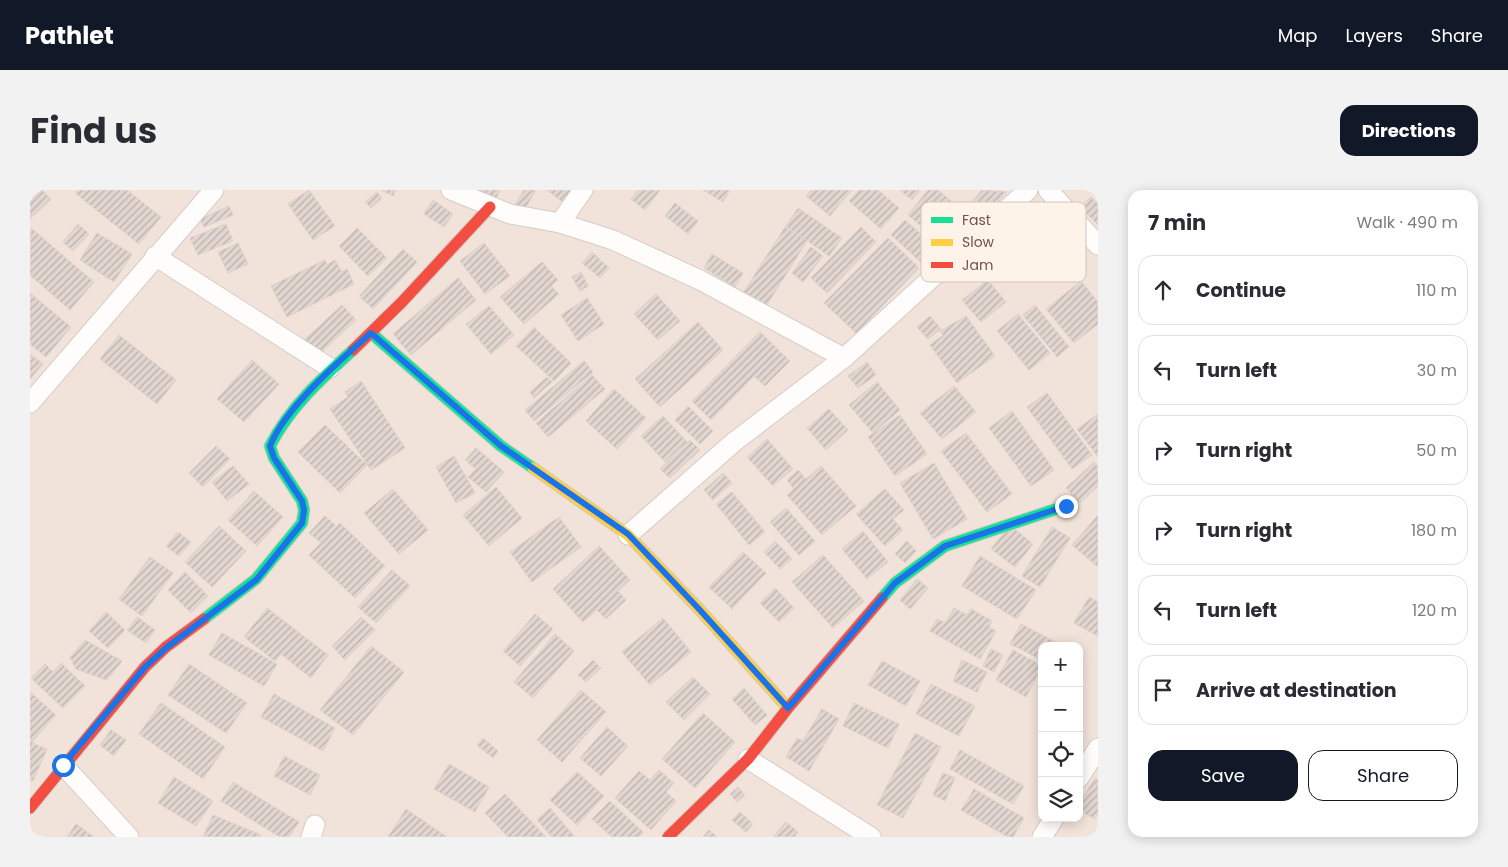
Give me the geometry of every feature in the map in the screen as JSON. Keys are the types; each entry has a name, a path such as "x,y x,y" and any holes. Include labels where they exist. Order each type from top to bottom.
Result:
{"street":[{"path":"30,403 155,256 214,190"},
{"path":"450,190 510,214 560,223 613,240 700,280 844,358"},
{"path":"560,223 582,190"},
{"path":"1015,202 1028,190"},
{"path":"30,808 63,765 145,667 166,648 256,580 302,523 304,510 302,501 274,458 270,446 276,431 330,368 371,333 490,207"},
{"path":"1086,229 1098,245"},
{"path":"155,256 330,368"},
{"path":"628,534 734,442 844,358 927,282"},
{"path":"371,333 501,446 628,534 788,708"},
{"path":"668,837 748,759 788,708 895,583 945,546 1066,506"},
{"path":"1080,777 1098,748"},
{"path":"748,759 871,837"},
{"path":"63,765 129,837"},
{"path":"1042,837 1051,822"}],"shaded area":[{"path":"30,190 1098,190 1098,837 30,837"}],"building":[{"path":"42,190 51,199 30,219 30,202"},
{"path":"78,190 127,190 161,217 139,244 75,193"},
{"path":"309,190 335,226 313,240 288,204"},
{"path":"381,190 396,190 393,196"},
{"path":"466,190 500,190 494,203"},
{"path":"524,190 536,190 523,212 514,206"},
{"path":"547,190 576,190 565,204"},
{"path":"638,190 660,190 645,210 631,199"},
{"path":"703,190 730,190 723,202"},
{"path":"811,190 852,190 830,216 806,196"},
{"path":"859,190 878,190 899,208 881,229 849,201"},
{"path":"900,190 920,190 912,200"},
{"path":"928,190 938,190 952,202 921,202 921,226 908,215"},
{"path":"982,190 1007,192 998,202 972,202"},
{"path":"377,192 382,198 371,208 365,202"},
{"path":"1091,197 1098,204 1098,225 1086,213 1086,202"},
{"path":"433,200 453,214 444,227 424,214"},
{"path":"675,203 698,221 688,234 665,216"},
{"path":"229,206 233,215 204,227 200,219"},
{"path":"798,208 842,238 829,256 786,226"},
{"path":"905,220 921,234 921,262 891,235"},
{"path":"78,224 89,234 73,251 63,242"},
{"path":"226,224 233,241 198,255 190,238"},
{"path":"785,227 807,241 765,308 743,293"},
{"path":"861,227 876,242 827,293 811,278"},
{"path":"31,228 94,282 70,310 30,275"},
{"path":"357,228 387,258 368,276 339,246"},
{"path":"97,233 132,254 114,282 80,260"},
{"path":"888,238 919,268 856,333 824,303"},
{"path":"238,243 248,264 228,273 218,252"},
{"path":"484,243 510,276 485,294 460,261"},
{"path":"811,247 823,256 803,282 792,273"},
{"path":"403,249 417,262 373,309 359,296"},
{"path":"592,252 609,268 600,278 582,263"},
{"path":"712,254 743,273 735,287 704,268"},
{"path":"325,260 327,265 335,260 342,272 347,269 354,284 287,317 271,286"},
{"path":"542,262 558,280 551,286 559,294 524,324 500,297"},
{"path":"581,272 588,286 580,291 572,277"},
{"path":"458,278 476,300 411,355 393,334"},
{"path":"985,282 990,282 1006,302 981,322 962,300"},
{"path":"1082,282 1098,302 1098,324 1074,343 1046,309"},
{"path":"30,293 71,327 46,357 30,344"},
{"path":"656,294 680,321 658,340 634,314"},
{"path":"587,298 604,324 578,341 561,315"},
{"path":"342,305 356,320 318,355 304,340"},
{"path":"1035,305 1069,347 1057,357 1023,315"},
{"path":"489,306 514,335 491,354 466,324"},
{"path":"1018,314 1050,353 1029,370 997,331"},
{"path":"930,316 941,329 928,339 917,327"},
{"path":"966,316 995,356 957,383 930,345 943,335 940,331"},
{"path":"698,322 723,350 660,407 635,379"},
{"path":"534,327 571,363 554,381 516,346"},
{"path":"760,332 790,361 765,386 754,376 711,420 692,401"},
{"path":"119,335 176,380 157,404 100,359"},
{"path":"30,354 43,364 30,379"},
{"path":"252,360 279,384 244,422 217,399"},
{"path":"584,361 593,372 534,421 525,410"},
{"path":"867,362 876,375 858,388 848,376"},
{"path":"592,375 605,389 548,437 536,423"},
{"path":"547,377 552,382 534,398 530,392"},
{"path":"361,381 405,448 371,470 330,409 348,397 345,392"},
{"path":"877,382 900,410 873,433 849,405"},
{"path":"954,386 976,412 942,439 920,413"},
{"path":"614,389 646,418 617,449 586,421"},
{"path":"1047,393 1092,455 1072,469 1027,407"},
{"path":"688,406 713,431 700,444 675,420"},
{"path":"829,409 848,430 826,450 807,428"},
{"path":"1012,411 1054,470 1031,486 989,428"},
{"path":"1098,414 1098,457 1077,429"},
{"path":"900,415 927,454 895,476 868,437"},
{"path":"663,416 687,442 665,462 641,436"},
{"path":"325,425 367,465 340,493 298,452"},
{"path":"966,433 1012,494 987,512 941,451"},
{"path":"767,439 793,469 773,486 747,457"},
{"path":"690,440 700,450 670,478 660,469"},
{"path":"216,446 230,459 203,487 189,473"},
{"path":"476,448 504,472 486,492 468,477 476,469 465,460"},
{"path":"454,456 475,493 456,503 436,467"},
{"path":"1094,462 1098,467 1098,486 1080,503 1066,488"},
{"path":"934,463 967,519 933,539 900,483"},
{"path":"233,466 249,484 227,501 212,482"},
{"path":"821,466 856,506 822,535 787,495 794,489 787,480 798,470 806,479"},
{"path":"723,473 732,483 713,500 704,490"},
{"path":"496,487 522,518 489,546 463,515"},
{"path":"393,489 428,530 399,554 364,513"},
{"path":"885,489 904,510 893,519 903,530 885,546 856,514"},
{"path":"254,491 283,517 257,546 228,520"},
{"path":"732,492 765,532 749,545 716,504"},
{"path":"786,508 815,541 799,555 770,522"},
{"path":"1098,515 1098,567 1072,545"},
{"path":"325,516 335,525 320,542 309,533"},
{"path":"559,517 581,547 532,582 510,552"},
{"path":"340,523 385,566 355,598 309,555"},
{"path":"1010,525 1033,544 1015,567 991,549"},
{"path":"219,526 246,551 212,587 185,562"},
{"path":"1052,527 1070,538 1040,587 1022,576"},
{"path":"863,531 888,562 867,579 842,549"},
{"path":"178,532 191,542 179,556 166,546"},
{"path":"775,541 792,559 780,569 764,552"},
{"path":"907,541 916,551 905,563 895,554"},
{"path":"599,546 630,580 618,591 626,600 606,619 597,610 583,622 553,589"},
{"path":"743,552 766,573 732,609 709,587"},
{"path":"823,555 864,601 833,628 792,582"},
{"path":"980,556 1036,590 1017,619 962,586"},
{"path":"150,557 173,573 142,616 119,599"},
{"path":"392,570 410,586 376,623 358,607"},
{"path":"185,572 208,596 191,613 168,590"},
{"path":"917,579 928,588 910,609 900,600"},
{"path":"775,588 794,608 779,622 760,603"},
{"path":"1089,597 1098,602 1098,636 1074,623"},
{"path":"267,608 328,655 311,678 281,654 275,661 244,637"},
{"path":"954,608 967,615 971,609 992,621 989,627 996,631 980,659 930,631 937,619 945,623"},
{"path":"106,612 125,630 108,648 89,631"},
{"path":"535,614 553,629 520,666 503,651"},
{"path":"137,617 155,630 146,643 127,630"},
{"path":"361,617 375,630 345,660 332,646"},
{"path":"663,618 691,652 650,685 622,652"},
{"path":"1021,624 1055,642 1038,642 1038,658 1010,644"},
{"path":"222,633 277,664 264,686 209,655"},
{"path":"555,634 574,651 533,698 514,682"},
{"path":"85,640 122,661 107,680 76,669 70,657"},
{"path":"371,646 404,672 353,735 320,710"},
{"path":"991,649 1003,655 994,672 983,666"},
{"path":"1013,650 1038,664 1038,674 1026,697 996,680"},
{"path":"593,660 601,668 586,682 578,675"},
{"path":"962,660 987,672 977,692 953,681"},
{"path":"882,661 920,681 906,706 868,685"},
{"path":"61,663 85,686 63,708 31,678 45,664 53,672"},
{"path":"189,664 247,703 226,733 168,695"},
{"path":"693,677 710,694 684,720 666,702"},
{"path":"931,684 975,706 959,736 916,714"},
{"path":"744,688 767,715 755,725 732,699"},
{"path":"581,690 606,712 562,762 537,740"},
{"path":"30,692 56,715 32,742 30,740"},
{"path":"274,694 335,728 323,751 261,717"},
{"path":"161,703 225,747 203,779 139,734"},
{"path":"854,703 899,724 888,748 843,726"},
{"path":"822,709 839,719 809,771 786,757 797,738 803,741"},
{"path":"703,713 735,742 695,788 662,759"},
{"path":"607,727 628,746 601,776 580,758"},
{"path":"111,730 126,740 114,756 100,745"},
{"path":"915,733 941,747 903,818 877,805"},
{"path":"483,738 498,751 493,758 477,745"},
{"path":"30,742 47,749 33,781 30,780"},
{"path":"960,750 1024,786 1013,804 950,769"},
{"path":"284,756 320,775 310,795 274,776"},
{"path":"449,764 489,787 475,812 434,789"},
{"path":"659,770 674,783 666,792 676,801 651,830 615,798 639,771 650,780"},
{"path":"577,772 604,796 577,825 550,800"},
{"path":"943,773 955,778 945,801 933,795"},
{"path":"174,777 213,801 196,826 158,803"},
{"path":"1095,778 1098,780 1098,813 1095,819 1083,812 1083,798"},
{"path":"233,782 299,822 289,837 280,837 221,801"},
{"path":"738,787 745,795 737,802 730,794"},
{"path":"974,789 1024,818 1013,837 1008,837 961,810"},
{"path":"505,794 546,837 508,837 485,813"},
{"path":"610,801 643,832 639,837 612,837 592,819"},
{"path":"550,808 575,837 552,837 537,820"},
{"path":"406,809 447,837 388,837"},
{"path":"740,812 753,824 746,832 732,820"},
{"path":"213,815 261,835 260,837 203,837"},
{"path":"786,822 798,832 794,837 773,837"},
{"path":"76,824 94,837 67,837"},
{"path":"709,830 717,837 703,837"}],"traffic: fast":[{"path":"371,333 501,446 533,468"},
{"path":"204,619 256,579 302,523 304,510 302,501 274,458 270,446 297,406 353,350"},
{"path":"882,598 895,583 945,546 1065,506"}],"traffic: slow":[{"path":"533,468 628,535 699,609 788,708"}],"traffic: jam":[{"path":"353,350 402,302 490,207"},
{"path":"668,837 748,759 788,708 882,598"},
{"path":"30,808 145,667 166,647 204,619"}],"route":[{"path":"63,765 145,667 166,648 256,580 302,523 304,510 302,501 274,458 270,446 276,431 330,368 371,333 501,446 628,534 788,708 895,583 945,546 991,529 1066,506"}]}
